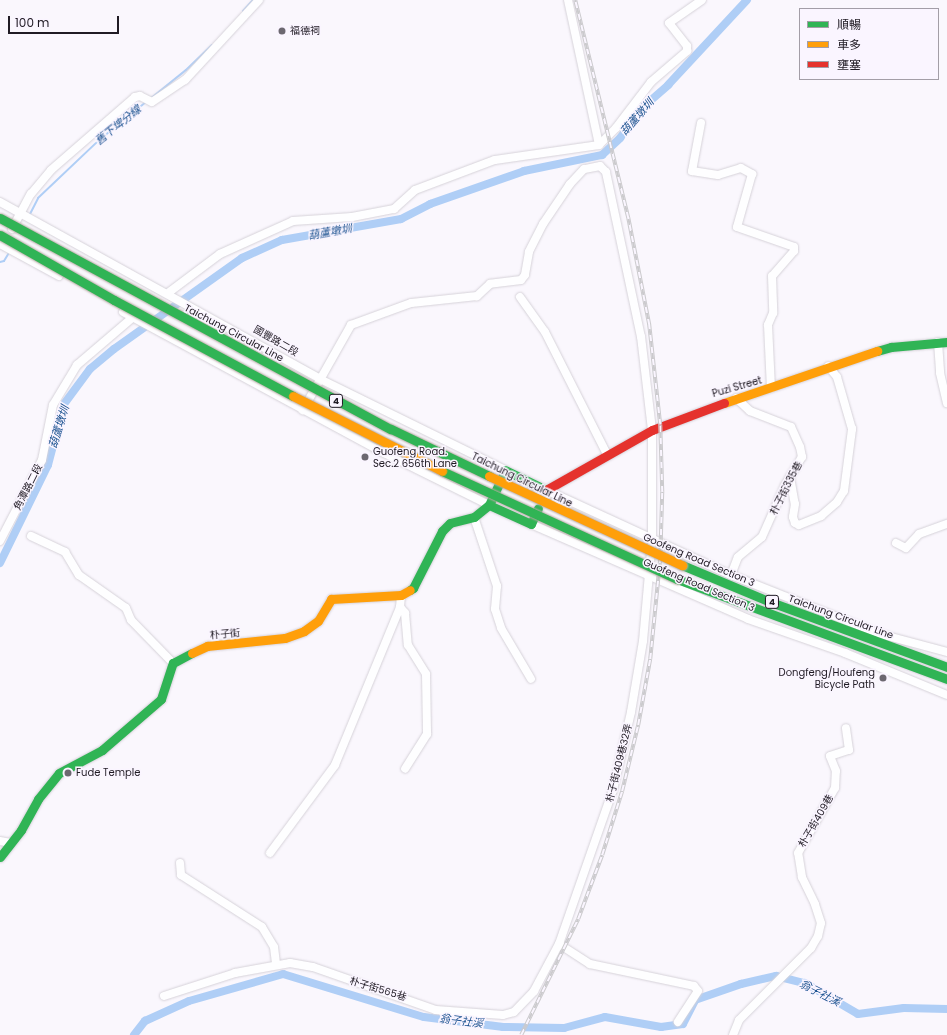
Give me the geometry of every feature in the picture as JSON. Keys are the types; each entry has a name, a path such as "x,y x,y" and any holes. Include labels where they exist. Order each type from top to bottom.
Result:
{"main road":[{"name":"Taichung Circular Line","path":"0,218 283,372 520,492 615,536 768,601 862,637 947,667"},
{"name":"4","path":"0,235 188,341 449,475 670,576 805,628 947,679"},
{"name":"Puzi Street","path":"546,490 652,430 736,398 771,388 828,366 891,347 942,342"},
{"path":"401,595 413,588 442,531 450,523 474,517 490,505 505,470"},
{"name":"國豐路二段","path":"505,470 546,490"},
{"path":"531,524 546,490"},
{"name":"Guofeng Road Section 3","path":"490,505 531,524"},
{"name":"朴子街","path":"173,663 207,646 285,638 304,631 318,622 331,599 401,595"},
{"path":"805,628 947,687"},
{"path":"862,637 947,660"},
{"path":"0,857 21,830 38,799 60,773 71,764 86,760 102,750 161,699 173,663"}],"street":[{"path":"259,0 186,80 152,102 140,96 135,98 57,165 31,194 2,245 132,318 303,410 490,505"},
{"path":"568,0 599,145"},
{"path":"168,293 220,254 293,221 352,217 394,209 415,190 495,160 599,145 616,128 650,82 687,51 687,46 669,23 702,0"},
{"path":"701,123 692,171 718,176 741,168 752,174 737,226 794,247 794,251 772,276 773,313 768,325 771,388"},
{"name":"朴子街409巷32弄","path":"320,379 351,325 411,303 477,296 490,284 521,280 525,275 529,252 543,224 570,184 584,169 600,166 606,172 613,196 639,329 652,430 652,540 643,641 631,712 613,790 559,944"},
{"name":"國豐路二段","path":"0,202 168,293 320,379 505,470"},
{"path":"520,297 545,332 608,456"},
{"name":"角潭路二段","path":"0,541 42,460 53,405 77,365 132,318"},
{"path":"942,342 940,373 947,403"},
{"path":"790,477 795,504 793,517 795,523 800,525 821,516 837,502 844,491 852,429 837,377 828,366"},
{"path":"303,410 320,379"},
{"name":"朴子街335巷","path":"731,575 738,557 762,536 790,477 802,457 800,447 791,427 750,411 736,398"},
{"name":"Goofeng Road Section 3","path":"546,490 731,575 880,634 947,652"},
{"path":"474,517 497,586 495,609 501,628 531,679"},
{"name":"Guofeng Road Section 3","path":"531,524 748,619 845,653 947,695"},
{"path":"896,543 906,548 919,534 947,524"},
{"path":"31,536 65,552 80,575 126,608 131,620 173,663"},
{"path":"270,853 335,765 400,607 401,595"},
{"path":"400,607 405,613 408,645 426,674 427,734 405,769"},
{"name":"朴子街409巷","path":"733,1035 739,1020 811,948 818,936 821,923 815,904 802,877 798,853 835,788 836,771 830,756 849,750 846,728"},
{"path":"0,841 11,843"},
{"path":"180,863 181,875 262,927 274,946 276,964"},
{"path":"559,944 590,964 694,986 698,991 678,1022"},
{"name":"朴子街565巷","path":"164,996 235,973 276,964 297,964 313,967 436,1010 503,1015 518,1010 534,991 559,944"}],"waterway":[{"name":"舊下埤分線","path":"243,11 253,0"},
{"name":"葫蘆墩圳","path":"0,563 48,465 64,404 90,369 114,349 242,258 282,240 401,219 430,204 524,171 602,155 620,138 642,108 668,85 747,0"},
{"name":"舊下埤分線","path":"150,99 186,70 212,45"},
{"name":"舊下埤分線","path":"29,216 38,198 98,141 147,101"},
{"name":"舊下埤分線","path":"0,262 4,261 10,251"},
{"name":"翁子社溪","path":"134,1035 145,1021 189,1001 283,974 424,1017 503,1027 564,1028 605,1017 661,1027 683,1024 695,1000 741,984 776,976 805,983 858,1014 904,1008 947,1009"}],"railway":[{"path":"521,1035 578,919 602,855 622,791 638,725 650,659 660,559 662,492 660,425 649,325 628,218 575,0"}],"traffic: fast":[{"path":"0,218 391,429 489,476"},
{"path":"0,235 114,300 293,396"},
{"path":"877,351 891,347 947,342"},
{"path":"410,590 413,588 442,531 450,523 474,517 489,505 505,470 546,490"},
{"path":"442,471 677,579"},
{"path":"489,505 531,524 538,508"},
{"path":"682,565 768,601 947,667"},
{"path":"677,579 947,679"},
{"path":"0,857 21,830 38,799 59,773 102,750 161,699 173,663 192,653"}],"traffic: slow":[{"path":"724,403 877,351"},
{"path":"293,396 442,471"},
{"path":"489,476 682,565"},
{"path":"192,653 207,646 285,638 304,631 318,621 331,599 401,595 410,590"}],"traffic: jam":[{"path":"546,490 652,430 724,403"}],"place":[{"name":"福德祠","path":"282,31"},
{"name":"Guofeng Road. Sec.2 656th Lane","path":"365,457"},
{"name":"Dongfeng/Houfeng Bicycle Path","path":"883,678"},
{"name":"Fude Temple","path":"68,773"}]}
